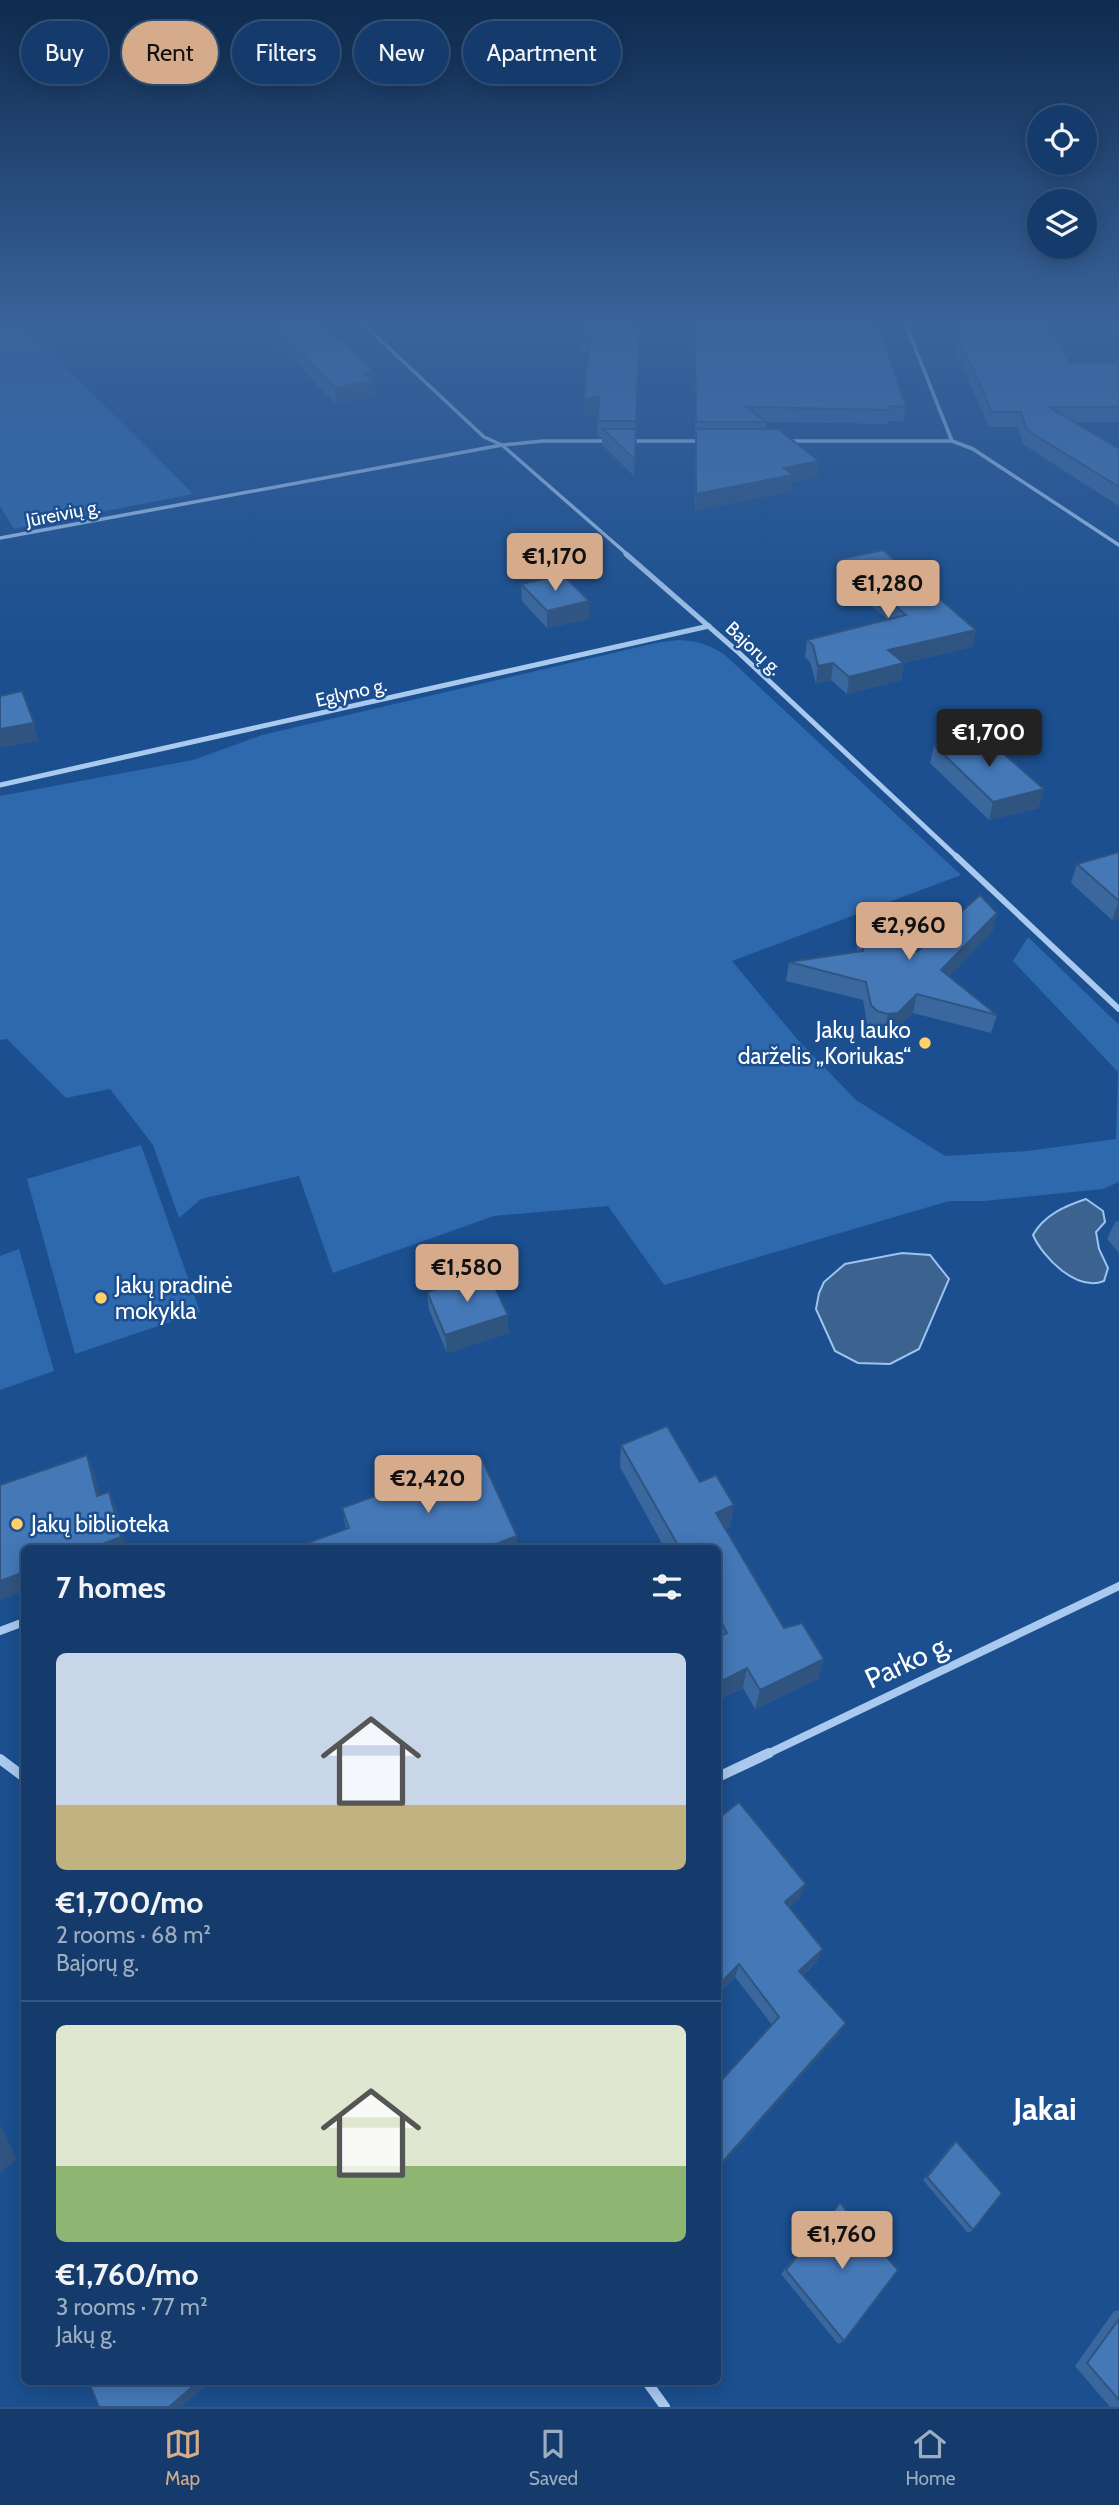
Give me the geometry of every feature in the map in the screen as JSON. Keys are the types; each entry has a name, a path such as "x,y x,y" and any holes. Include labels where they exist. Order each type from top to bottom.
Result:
{"street":[{"name":"Bajorų g.","path":"479,432 502,445 709,626 1119,1009"},
{"path":"949,432 952,441"},
{"name":"Jūreivių g.","path":"0,538 502,445 543,441 717,441"},
{"path":"772,441 952,441 973,449 1119,545"},
{"name":"Eglyno g.","path":"0,785 709,626"},
{"name":"Parko g.","path":"721,1776 1119,1586"},
{"path":"0,1631 21,1623"},
{"path":"0,1759 21,1775"},
{"path":"649,2385 666,2407"}],"shaded area":[{"path":"0,432 131,432 193,494 14,529 0,506"},
{"path":"678,640 703,644 725,655 961,875 732,961 797,1039 856,1100 945,1156 1027,1151 1116,1139 1118,1072 1013,961 1028,937 1119,1025 1119,1182 1103,1189 984,1201 949,1201 664,1285 608,1206 494,1216 333,1273 299,1176 201,1199 179,1218 153,1145 110,1089 66,1098 7,1039 0,1040 0,796 193,760 262,735"},
{"path":"141,1145 200,1312 75,1354 27,1179"},
{"path":"1086,1199 1103,1211 1105,1222 1096,1232 1099,1249 1108,1268 1104,1281 1094,1283 1083,1282 1062,1271 1033,1235 1043,1222 1056,1212"},
{"path":"19,1249 54,1371 0,1390 0,1256"},
{"path":"902,1253 930,1255 949,1279 919,1349 890,1364 858,1363 835,1351 816,1309 824,1282 845,1264"}],"building":[{"path":"606,432 636,432 635,460"},
{"path":"696,432 782,432 819,461 784,468 793,475 696,494"},
{"path":"1031,432 1091,432 1119,449 1119,487"},
{"path":"883,550 976,630 888,650 904,663 849,677 833,663 818,666 813,645 807,640 906,615 840,559"},
{"path":"563,575 589,601 547,611 521,584"},
{"path":"22,691 34,723 0,729 0,696"},
{"path":"971,736 986,751 997,748 1044,789 993,802 934,745"},
{"path":"1119,852 1119,901 1077,864"},
{"path":"980,895 997,913 941,970 997,1015 917,994 898,1013 888,1014 877,1011 871,1005 866,982 789,962 863,951 859,918 886,924 917,952"},
{"path":"488,1273 508,1315 445,1335 427,1292"},
{"path":"667,1426 700,1482 716,1475 734,1505 716,1513 784,1628 802,1623 824,1659 760,1690 747,1668 721,1681 721,1636 727,1633 721,1621 721,1545 678,1545 621,1445"},
{"path":"87,1455 97,1496 109,1492 121,1537 100,1545 21,1545 21,1573 0,1581 0,1485"},
{"path":"481,1457 517,1536 493,1545 302,1545 349,1528 342,1508"},
{"path":"739,1802 806,1884 785,1902 823,1949 799,1971 846,2023 721,2164 721,2081 779,2017 739,1964 721,1983 721,1817"},
{"path":"956,2141 1002,2193 973,2230 927,2177"},
{"path":"840,2203 898,2270 844,2341 786,2270"},
{"path":"1119,2319 1119,2400 1087,2363"},
{"path":"90,2385 195,2385 169,2407 99,2407"}],"place":[{"name":"Jakų lauko darželis „Koriukas“","path":"925,1043"},
{"name":"Jakų pradinė mokykla","path":"101,1298"},
{"name":"Jakų biblioteka","path":"17,1524"}],"district":[{"name":"Jakai","path":"1045,2109"}]}
